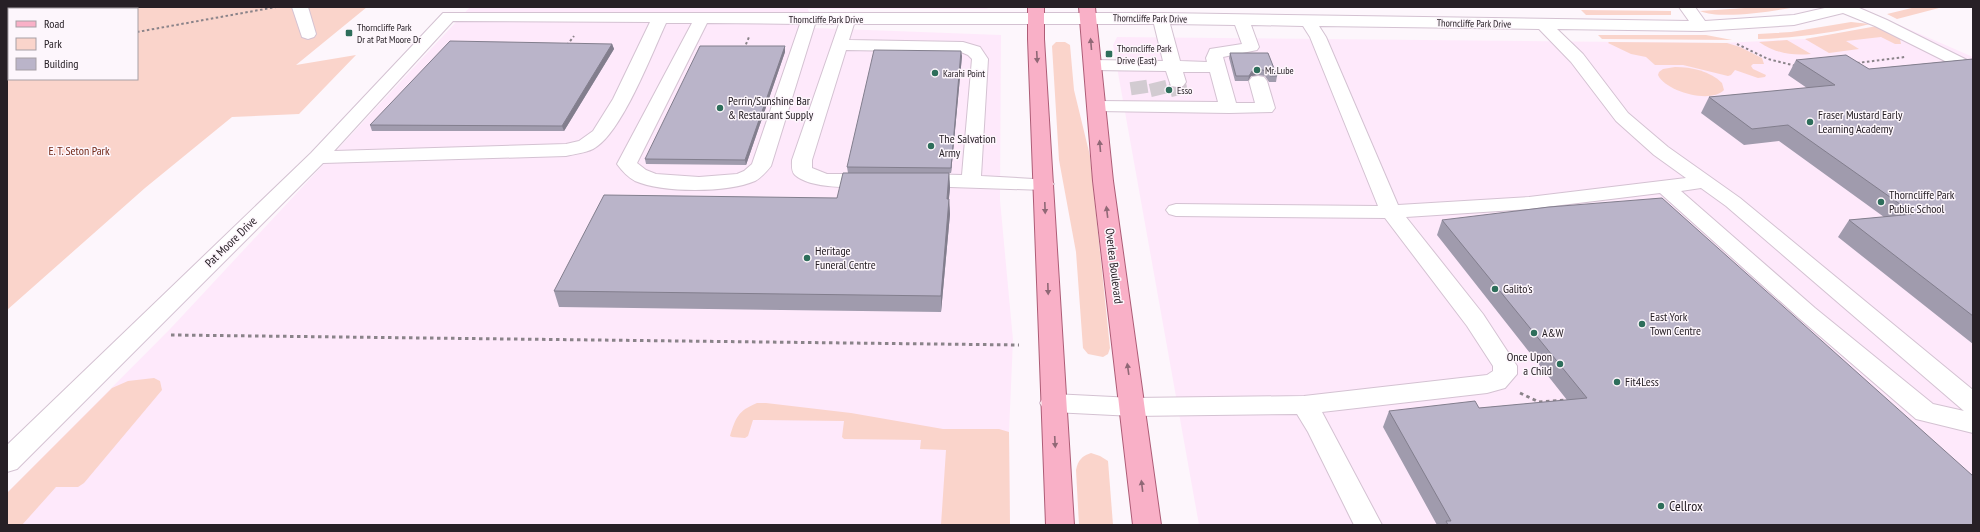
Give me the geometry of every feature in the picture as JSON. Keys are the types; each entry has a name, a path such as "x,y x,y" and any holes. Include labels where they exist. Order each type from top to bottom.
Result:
{"main road":[{"path":"1036,12 1053,403 1060,525"},
{"name":"Overlea Boulevard","path":"1088,12 1103,181 1147,525"}],"street":[{"path":"300,7 308,34"},
{"path":"1687,7 1701,26"},
{"path":"1847,7 1882,23 1973,70"},
{"name":"Thorncliffe Park Drive","path":"441,13 594,12 660,18 809,19 1036,12 1088,12 1161,18 1231,15 1307,20 1378,14 1497,23 1701,26 1794,20 1847,7"},
{"path":"1484,8 1497,23"},
{"name":"Pat Moore Drive","path":"7,462 318,157 441,13"},
{"path":"1229,108 1214,58 1216,53 1250,55 1231,15"},
{"path":"318,157 566,150 586,145 600,135 622,100 660,18"},
{"path":"702,18 627,164 634,172 648,178 704,182 736,180 750,176 761,166 809,19"},
{"path":"848,18 802,160 802,171 809,176 824,180 971,181 1044,184"},
{"path":"1161,18 1178,87"},
{"path":"1053,403 1133,407 1304,405 1487,384 1496,382 1505,374 1506,366 1475,320 1391,212 1318,37 1307,20"},
{"path":"1544,24 1577,58 1622,117 1661,151 1733,202 1973,404"},
{"path":"840,45 963,47 974,50 980,59 971,181"},
{"path":"1092,65 1139,87 1178,87 1217,67"},
{"path":"1097,106 1139,87 1178,87 1229,108"},
{"path":"1229,108 1260,89"},
{"path":"1176,210 1391,212 1529,203 1666,188 1703,182"},
{"path":"1666,188 1807,313 1925,412 1973,423"},
{"path":"1304,405 1319,428 1368,525"}],"path":[{"path":"138,32 276,7"},
{"path":"1734,43 1768,59 1800,66"},
{"path":"1850,64 1942,53"},
{"path":"164,335 1020,345"},
{"path":"1496,382 1539,402 1567,400"},
{"path":"1554,401 1559,407"}],"shaded area":[{"path":"470,7 992,7 986,9 808,9 814,28 1001,35 1000,200 1013,340 1009,432 1010,525 7,525 7,493 171,328"},
{"path":"1897,24 1973,57 1973,525 1199,525 1113,45 1117,37 1722,43 1805,39"}],"green space":[{"name":"E. T. Seton Park","path":"7,7 367,7 296,65 356,55 299,114 232,117 145,188 7,310"},
{"path":"1760,7 1796,7 1733,15 1709,14 1700,11"},
{"path":"1916,7 1939,8 1897,19 1887,14"},
{"path":"1581,10 1671,11 1671,15 1586,15"},
{"path":"1851,22 1870,24 1842,30 1786,38 1758,39 1758,34 1791,32"},
{"path":"1877,26 1898,37 1901,44 1895,44 1881,37 1846,41 1859,49 1829,53 1805,39"},
{"path":"1598,35 1706,35 1732,40 1602,39"},
{"path":"1787,40 1811,54 1797,55 1784,53 1771,49 1759,42"},
{"path":"1056,42 1065,42 1070,45 1074,90 1090,156 1110,348 1108,354 1103,357 1088,354 1083,348 1076,252 1059,160 1052,46"},
{"path":"1608,43 1727,43 1740,47 1762,58 1764,64 1753,64 1751,66 1753,69 1766,75 1765,77 1758,78 1735,70 1728,76 1683,65 1655,65 1646,57 1631,54"},
{"path":"1675,67 1700,70 1712,75 1722,83 1724,90 1718,94 1709,96 1700,96 1679,91 1663,81 1658,75 1663,69"},
{"path":"154,378 160,381 162,390 84,483 78,487 56,487 22,525 7,525 7,493 112,388 128,381"},
{"path":"757,403 851,413 943,429 999,429 1009,432 1010,525 941,525 946,450 920,449 921,440 844,439 842,437 844,421 753,420 748,436 745,438 730,436 739,415"},
{"path":"1091,453 1108,461 1113,525 1079,525 1076,470 1081,459"}],"building":[{"path":"450,41 612,44 562,126 370,125"},
{"name":"Perrin/Sunshine Bar & Restaurant Supply","path":"700,46 785,46 745,160 645,159"},
{"path":"874,50 961,51 951,168 847,167"},
{"path":"1230,53 1268,53 1277,76 1270,76 1266,71 1259,69 1252,71 1249,76 1236,76"},
{"path":"1846,55 1869,69 1973,59 1973,316 1849,220 1914,214 1788,125 1752,129 1709,97 1835,85 1796,60"},
{"path":"843,173 949,173 947,199 949,199 941,296 554,291 604,195 837,198"},
{"name":"East York Town Centre","path":"1662,198 1973,476 1973,525 1448,525 1446,521 1451,521 1389,411 1475,401 1479,408 1587,398 1442,220 1549,207"}],"tunnel":[{"path":"1138,81 1140,94"},
{"path":"1157,82 1160,95"},
{"path":"1177,82 1180,95"}],"place":[{"name":"Thorncliffe Park Dr at Pat Moore Dr","path":"349,33"},
{"name":"Thorncliffe Park Drive (East)","path":"1109,54"},
{"name":"Mr. Lube","path":"1257,70"},
{"name":"Karahi Point","path":"935,73"},
{"name":"Esso","path":"1169,90"},
{"name":"Perrin/Sunshine Bar & Restaurant Supply","path":"720,108"},
{"name":"Fraser Mustard Early Learning Academy","path":"1810,122"},
{"name":"The Salvation Army","path":"931,146"},
{"name":"Thorncliffe Park Public School","path":"1881,202"},
{"name":"Heritage Funeral Centre","path":"807,258"},
{"name":"Galito's","path":"1495,289"},
{"name":"East York Town Centre","path":"1642,324"},
{"name":"A&W","path":"1534,333"},
{"name":"Once Upon a Child","path":"1560,364"},
{"name":"Fit4Less","path":"1617,382"},
{"name":"Cellrox","path":"1661,506"}]}
